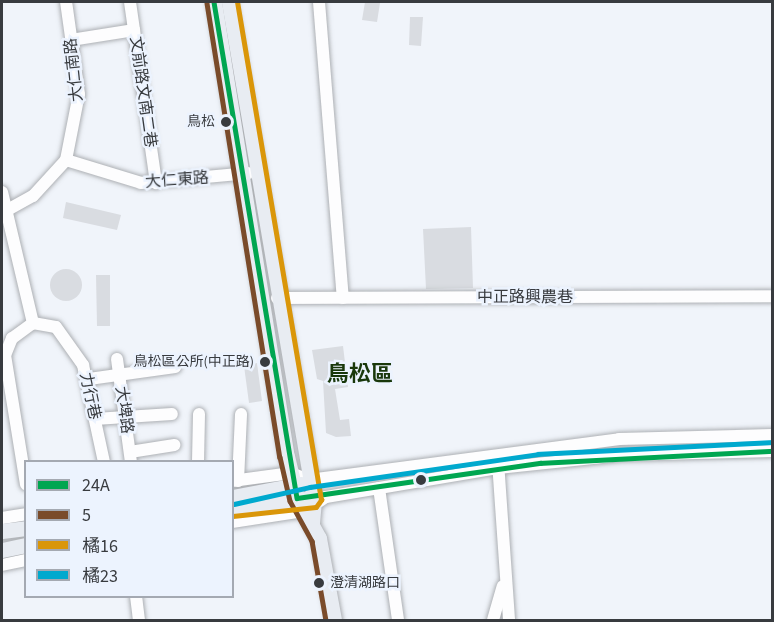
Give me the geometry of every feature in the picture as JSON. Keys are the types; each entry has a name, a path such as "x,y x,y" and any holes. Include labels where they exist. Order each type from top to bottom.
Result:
{"main road":[{"path":"214,2 248,173 277,298 309,480 302,499"},
{"path":"229,2 248,173 302,499 334,621"},
{"path":"234,497 302,499"},
{"path":"234,509 302,499"},
{"path":"2,531 24,528"},
{"path":"2,550 24,546"}],"street":[{"name":"大仁南路","path":"2,213 33,196 66,160 78,118 66,2"},
{"name":"文前路文南二巷","path":"130,2 156,183"},
{"path":"319,2 343,298"},
{"path":"71,40 134,30"},
{"name":"大仁東路","path":"66,160 115,178 156,183 248,173"},
{"path":"2,192 2,213 33,323 12,338 5,355 24,474"},
{"name":"中正路興農巷","path":"277,298 772,296"},
{"name":"力行巷","path":"33,323 56,327 89,379 104,460"},
{"name":"大埤路","path":"117,359 131,457"},
{"path":"89,379 175,367"},
{"path":"95,419 172,414"},
{"path":"198,460 199,414"},
{"path":"241,414 235,481 302,499"},
{"path":"2,432 15,428"},
{"path":"309,480 496,452 619,439 772,435"},
{"path":"131,457 174,445"},
{"path":"234,521 302,499 498,468 644,454 772,451"},
{"path":"496,452 509,621"},
{"path":"379,488 398,621"},
{"path":"2,518 24,514"},
{"path":"2,565 24,560"},
{"path":"493,621 506,576"},
{"path":"136,598 139,621"}],"building":[{"path":"365,2 380,3 377,22 362,20"},
{"path":"410,17 423,17 421,46 409,45"},
{"path":"66,202 121,215 117,230 63,218"},
{"path":"471,227 473,288 426,289 423,229"},
{"path":"66,269 77,274 82,285 77,296 66,301 55,296 50,285 55,274"},
{"path":"96,275 110,275 110,326 97,326"},
{"path":"343,346 348,387 335,389 340,420 349,419 351,436 336,437 326,433 323,381 317,379 312,350"},
{"path":"257,363 262,401 249,403 244,366"}],"transit line":[{"name":"24A","path":"214,2 297,498 541,463 772,451"},
{"name":"橘16","path":"234,516 316,507 321,500 237,2"},
{"name":"5","path":"207,3 280,457 290,501 312,541 326,620"},
{"name":"橘23","path":"234,504 310,487 538,454 772,442"}],"place":[{"name":"鳥松","path":"226,122"},
{"name":"鳥松區公所(中正路)","path":"265,362"},
{"name":"澄清湖路口","path":"319,583"}],"district":[{"name":"鳥松區","path":"360,375"}]}
